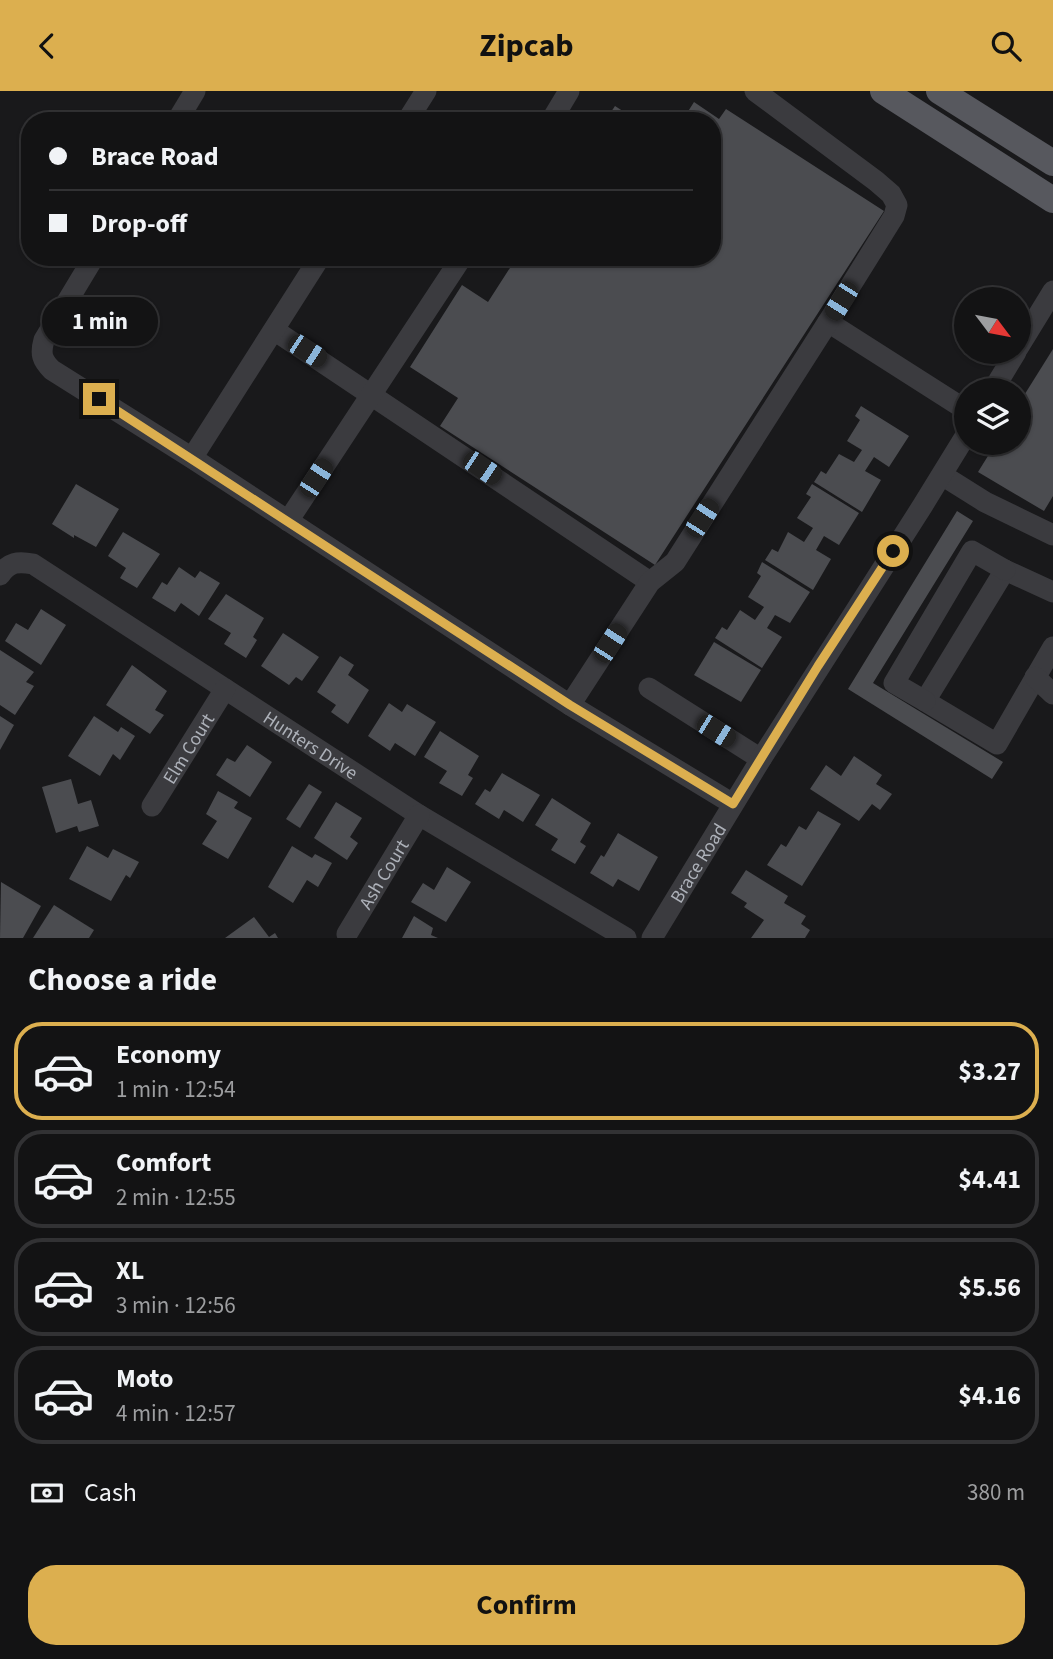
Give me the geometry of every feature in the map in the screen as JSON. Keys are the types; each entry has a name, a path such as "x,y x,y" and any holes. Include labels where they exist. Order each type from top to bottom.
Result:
{"main road":[{"path":"883,91 1053,200"},
{"path":"939,91 1053,163"}],"street":[{"path":"182,112 195,91"},
{"path":"413,112 426,91"},
{"path":"556,112 569,91"},
{"path":"570,705 650,582 675,562 894,216 897,205 891,194 755,91"},
{"path":"89,266 44,340 40,352 44,362 52,370 192,458 570,705 733,804"},
{"path":"192,458 314,266"},
{"path":"288,521 456,266"},
{"path":"1031,327 1053,291"},
{"path":"828,322 954,402"},
{"path":"274,330 372,393 650,582"},
{"name":"Brace Road","path":"652,938 761,759 954,455"},
{"path":"942,475 985,502 1053,535"},
{"path":"1053,592 972,551 894,683 997,744 1053,647"},
{"name":"Hunters Drive","path":"0,575 6,567 19,561 33,564 419,815 626,938"},
{"path":"925,701 1005,570"},
{"path":"1035,677 1053,694"},
{"path":"649,688 761,759"},
{"name":"Elm Court","path":"152,806 225,689"},
{"name":"Ash Court","path":"347,934 419,815"}],"building":[{"path":"694,102 709,112 688,112"},
{"path":"615,106 624,112 611,112"},
{"path":"726,109 884,211 655,565 440,426 458,398 410,367 462,285 488,302 511,266 721,266 721,116"},
{"path":"1053,349 1053,496 1044,511 978,472 989,455 1031,455 1031,384"},
{"path":"861,406 909,436 889,467 874,457 865,471 881,480 862,512 814,482 821,471 826,474 839,454 854,462 862,450 847,441 860,420 855,416"},
{"path":"76,484 119,509 96,547 74,535 74,538 52,524"},
{"path":"812,484 859,513 839,545 824,536 816,550 831,559 813,590 765,560 772,549 778,552 788,532 804,542 813,528 797,518 811,497 806,494"},
{"path":"957,511 973,521 873,683 1003,762 992,779 848,689"},
{"path":"123,532 160,554 137,588 120,578 126,568 108,556"},
{"path":"762,562 810,592 790,623 775,615 767,628 782,637 762,668 715,638 722,627 727,630 740,610 755,620 764,607 748,597 761,576 757,573"},
{"path":"179,567 195,578 200,571 220,583 199,616 181,603 175,612 152,598 162,582 167,585"},
{"path":"226,594 264,618 253,637 257,640 246,658 224,644 231,633 208,619"},
{"path":"41,609 66,625 41,665 5,641 16,623 28,630"},
{"path":"283,633 319,657 302,681 296,677 289,685 261,666"},
{"path":"714,642 761,670 741,702 694,675"},
{"path":"0,650 34,672 26,682 34,686 15,715 0,705"},
{"path":"340,656 354,665 348,675 369,690 348,724 331,712 336,705 317,692"},
{"path":"132,665 167,691 155,710 164,715 150,734 106,705"},
{"path":"389,703 402,712 407,704 436,722 415,756 395,743 390,751 368,736"},
{"path":"0,716 14,725 0,750"},
{"path":"94,716 118,732 121,727 135,736 120,760 113,754 100,776 68,756"},
{"path":"440,731 479,756 468,775 473,778 462,796 439,783 447,771 424,757"},
{"path":"247,745 272,762 250,797 216,775 227,758 235,762"},
{"path":"854,756 882,775 876,784 892,794 880,810 872,804 859,821 810,789 826,765 841,776"},
{"path":"502,773 540,795 523,822 504,810 499,819 475,804 485,789 490,792"},
{"path":"71,779 78,804 91,800 99,826 79,832 77,826 56,833 42,787"},
{"path":"309,784 322,792 300,828 286,819"},
{"path":"218,791 238,802 234,808 252,818 228,859 202,844 217,821 206,814"},
{"path":"552,798 591,823 580,842 586,846 575,864 551,850 558,839 535,825"},
{"path":"336,802 362,818 350,837 358,843 347,860 314,838"},
{"path":"818,811 841,824 802,886 767,865 781,844 786,847 799,826 806,830"},
{"path":"618,833 658,857 639,891 618,879 613,887 590,873 601,855 604,857"},
{"path":"87,846 108,858 113,849 139,862 130,878 126,875 111,901 69,879"},
{"path":"292,846 312,858 315,854 332,863 318,887 307,880 293,903 268,887"},
{"path":"447,867 471,882 446,922 411,902 423,883 434,890"},
{"path":"746,870 788,896 784,903 806,916 801,924 810,930 805,938 751,938 764,920 744,907 747,903 731,893"},
{"path":"1,882 41,906 23,938 0,938"},
{"path":"54,905 94,930 89,938 33,938"},
{"path":"414,916 433,928 431,935 438,938 402,938"},
{"path":"254,917 269,937 275,933 278,938 225,938"}],"route":[{"path":"99,399 570,705 733,804 893,551"}]}
